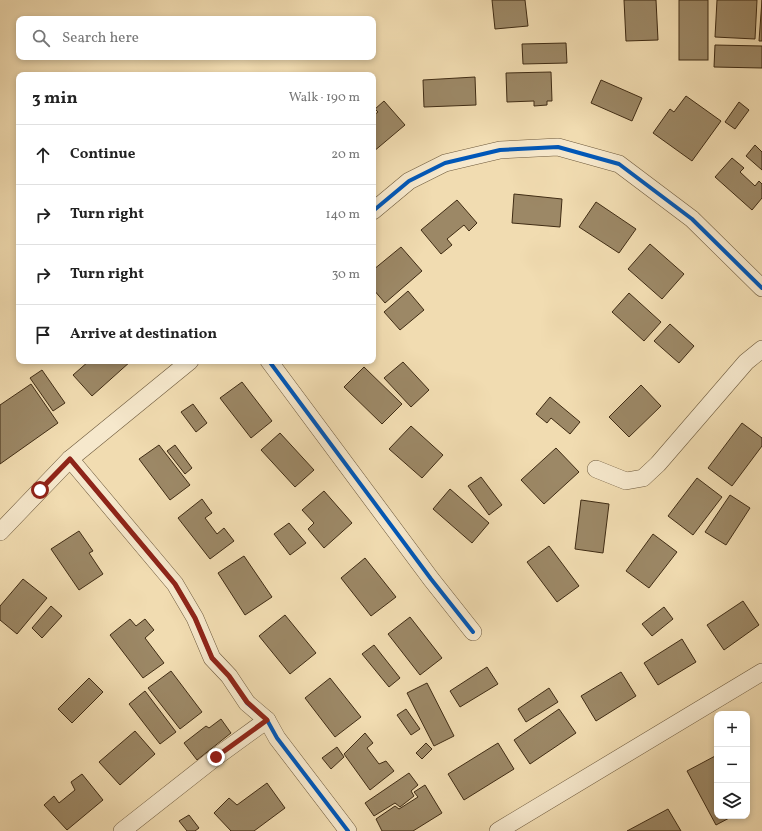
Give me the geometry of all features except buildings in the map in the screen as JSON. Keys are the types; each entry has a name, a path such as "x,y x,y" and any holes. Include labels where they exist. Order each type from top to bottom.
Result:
{"street":[{"path":"376,209 410,181 444,163 500,150 558,147 619,164 692,218 762,288"},
{"path":"596,468 626,481 643,478 658,464 746,362 762,349"},
{"path":"0,532 70,459 186,364"},
{"path":"271,364 431,579 473,632"},
{"path":"70,459 175,584 195,618 212,658 229,676 247,702 267,720 277,738 348,831"},
{"path":"498,831 762,672"},
{"path":"122,831 216,757 267,720"}],"cycle path":[{"path":"376,208 409,181 445,163 500,150 558,147 619,164 692,219 762,288"},
{"path":"271,364 431,579 473,632"},
{"path":"70,459 175,584 195,618 212,658 229,676 247,703 267,720 277,738 348,831"}],"route":[{"path":"40,490 70,459 175,584 195,618 212,658 229,676 247,702 267,720 216,757"}]}
